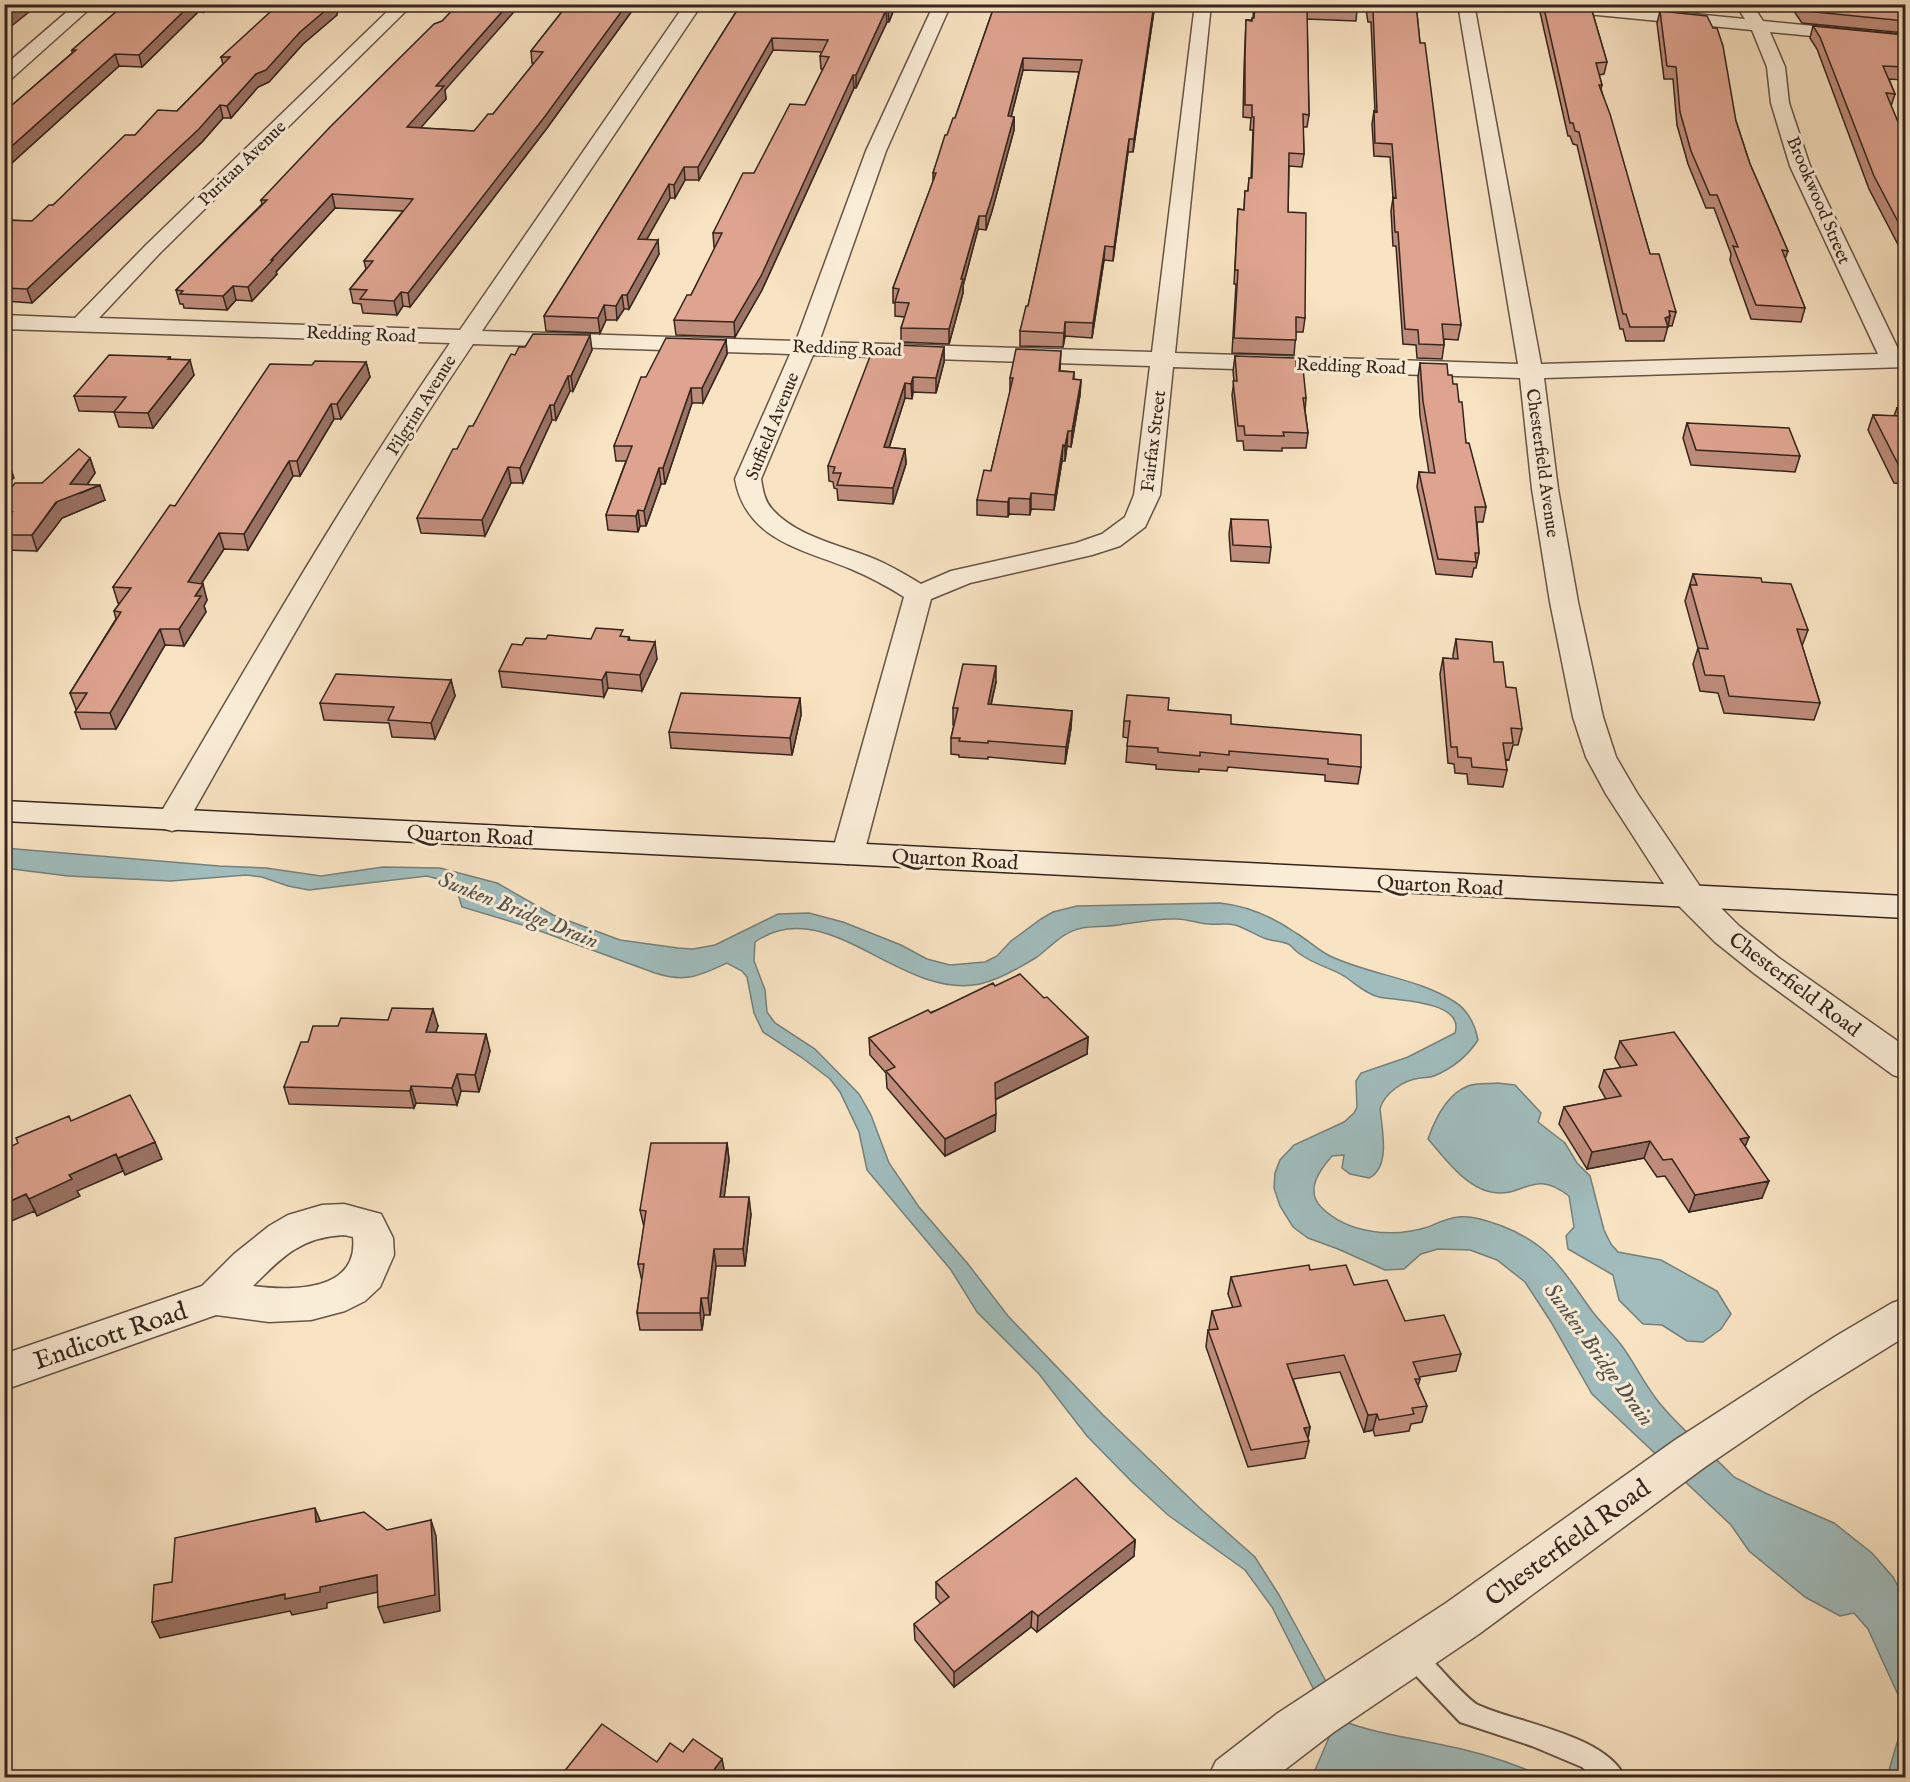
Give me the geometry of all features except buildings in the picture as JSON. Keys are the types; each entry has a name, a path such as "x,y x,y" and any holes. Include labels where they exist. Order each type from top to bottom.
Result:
{"street":[{"path":"4,76 87,4"},
{"name":"Puritan Avenue","path":"81,324 153,249 405,4"},
{"name":"Pilgrim Avenue","path":"172,821 356,508 465,336 694,4"},
{"name":"Suffield Avenue","path":"919,594 875,569 783,531 768,522 751,500 748,489 751,468 804,346 876,151 943,4"},
{"name":"Fairfax Street","path":"919,594 961,577 1099,544 1131,527 1142,512 1147,495 1203,4"},
{"name":"Chesterfield Avenue","path":"1466,4 1531,371 1545,489 1588,717 1601,757 1622,794 1689,896"},
{"path":"1535,4 1905,40"},
{"name":"Brookwood Street","path":"1743,4 1758,27 1776,67 1780,103 1800,166 1899,360"},
{"name":"Redding Road","path":"4,322 1531,371 1899,360"},
{"path":"848,853 919,594"},
{"name":"Quarton Road","path":"4,811 1905,907"},
{"name":"Chesterfield Road","path":"1689,896 1727,934 1767,966 1905,1066"},
{"name":"Endicott Road","path":"4,1372 216,1298"},
{"name":"Chesterfield Road","path":"1233,1778 1331,1706 1481,1605 1639,1488 1728,1426 1847,1349 1905,1315"}],"lane":[{"path":"1410,1654 1469,1714 1532,1734 1591,1758 1613,1778"}],"water":[{"name":"Sunken Bridge Drain","path":"4,848 266,868 321,876 383,867 440,868 497,883 553,915 620,940 678,948 693,949 715,945 778,914 809,913 843,922 901,945 927,959 950,965 985,962 997,956 1011,941 1041,919 1053,912 1077,906 1220,903 1269,917 1326,954 1345,962 1441,994 1455,1002 1468,1014 1478,1040 1464,1057 1447,1069 1432,1077 1408,1081 1390,1093 1380,1109 1384,1147 1383,1157 1376,1173 1369,1178 1350,1174 1342,1168 1344,1155 1332,1156 1316,1181 1314,1194 1316,1201 1332,1216 1357,1228 1386,1233 1400,1232 1428,1227 1450,1218 1469,1217 1492,1222 1519,1233 1544,1251 1564,1272 1592,1311 1622,1346 1662,1406 1734,1477 1834,1523 1872,1553 1893,1577 1905,1599 1905,1710 1868,1629 1854,1613 1840,1616 1805,1597 1749,1551 1731,1525 1592,1394 1525,1282 1497,1260 1470,1250 1438,1249 1421,1254 1404,1269 1385,1270 1308,1238 1293,1227 1280,1206 1274,1188 1275,1173 1280,1160 1294,1145 1344,1122 1354,1113 1357,1107 1356,1081 1361,1073 1408,1057 1455,1033 1455,1022 1450,1014 1441,1009 1428,1004 1374,996 1339,973 1305,957 1290,945 1267,939 1239,926 1181,919 1086,927 1075,930 1063,936 1024,965 980,984 951,985 922,977 837,937 809,929 782,930 755,942 754,961 765,990 767,1012 775,1023 815,1049 859,1094 871,1115 889,1163 919,1207 968,1264 1008,1316 1103,1415 1203,1511 1255,1557 1279,1595 1329,1687 1343,1721 1378,1732 1479,1754 1519,1766 1544,1777 1312,1777 1331,1733 1317,1696 1272,1607 1245,1570 1168,1515 1132,1482 1087,1436 1039,1374 977,1312 951,1270 867,1170 859,1132 840,1092 830,1079 763,1032 754,1013 747,977 742,971 727,963 692,977 684,978 655,973 529,927 462,907 456,888 449,882 427,876 309,890 246,875 171,881 68,876 5,868"},
{"path":"1497,1083 1515,1085 1541,1113 1538,1122 1565,1143 1577,1163 1590,1176 1604,1230 1618,1252 1661,1260 1717,1291 1731,1314 1721,1329 1703,1342 1687,1341 1662,1325 1643,1324 1619,1300 1613,1275 1568,1249 1566,1236 1574,1227 1569,1196 1546,1184 1528,1186 1512,1192 1491,1192 1472,1184 1448,1162 1428,1139 1443,1108 1454,1095 1468,1086"},
{"path":"1905,1716 1905,1777 1887,1777"}]}
